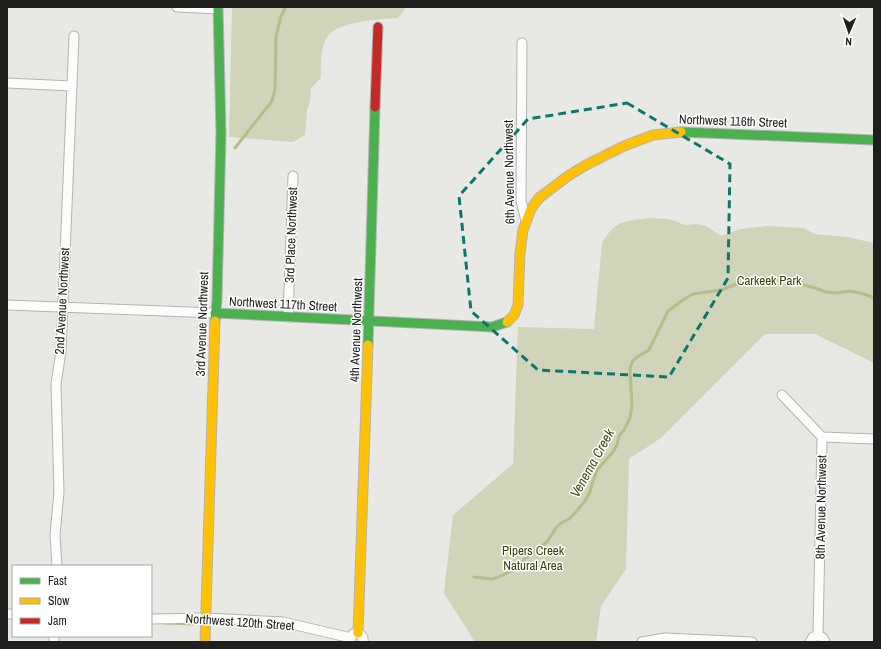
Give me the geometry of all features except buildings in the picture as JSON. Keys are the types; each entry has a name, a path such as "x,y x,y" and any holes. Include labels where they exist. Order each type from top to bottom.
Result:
{"street":[{"path":"177,7 218,8"},
{"name":"3rd Avenue Northwest","path":"204,642 215,313 217,300 221,133 218,8"},
{"name":"4th Avenue Northwest","path":"353,638 369,321 378,27"},
{"name":"2nd Avenue Northwest","path":"57,565 55,535 59,492 56,384 61,351 74,36"},
{"name":"6th Avenue Northwest","path":"509,321 519,306 522,238 526,222 520,201 522,43"},
{"path":"7,83 72,86"},
{"name":"Northwest 116th Street","path":"526,222 531,208 537,200 562,180 623,147 659,134 696,131 874,140"},
{"name":"3rd Place Northwest","path":"288,317 293,176"},
{"name":"Northwest 117th Street","path":"7,305 215,313 492,327 504,325 509,321"},
{"name":"8th Avenue Northwest","path":"782,395 822,437 821,639"},
{"path":"822,437 874,439"},
{"name":"Northwest 120th Street","path":"152,619 205,618 283,622 353,638"},
{"path":"353,638 363,637 363,642"},
{"path":"810,642 813,637 821,639"},
{"path":"642,642 665,640 752,642"}],"highlighted area":[{"path":"627,103 730,164 728,278 669,377 538,370 471,311 459,196 528,119"}],"green space":[{"path":"232,7 406,7 398,18 356,23 340,27 329,35 324,42 322,51 321,78 311,88 310,102 307,109 305,135 293,142 229,137"},
{"name":"Pipers Creek Natural Area","path":"651,218 669,219 685,225 696,224 706,226 721,236 741,229 767,226 803,228 815,234 847,237 874,243 874,363 815,334 765,334 661,438 629,459 626,569 601,606 596,642 475,642 444,593 453,515 513,464 518,327 594,329 602,243 612,229 617,225 628,221"}],"waterway":[{"path":"235,148 272,101 275,90 276,37 281,16 286,7"},
{"name":"Venema Creek","path":"474,577 492,579 513,570 547,542 556,528 561,523 569,519 585,501 590,492 597,470 613,452 617,445 619,436 630,418 632,406 630,369 632,362 637,357 649,350 668,311 683,300 693,294 721,290 742,282 770,279 780,279 826,292 836,293 850,291 874,298"},
{"path":"165,623 193,624"}],"traffic: fast":[{"path":"215,321 217,300 221,133 218,7"},
{"path":"368,345 375,107"},
{"path":"681,132 874,140"},
{"path":"215,313 492,327 507,322"}],"traffic: slow":[{"path":"507,322 514,315 518,305 520,253 523,230 531,209 539,198 568,176 624,146 653,135 681,132"},
{"path":"205,642 215,321"},
{"path":"358,633 368,345"}],"traffic: jam":[{"path":"375,107 378,27"}],"park label":[{"name":"Carkeek Park","path":"769,280"}]}
